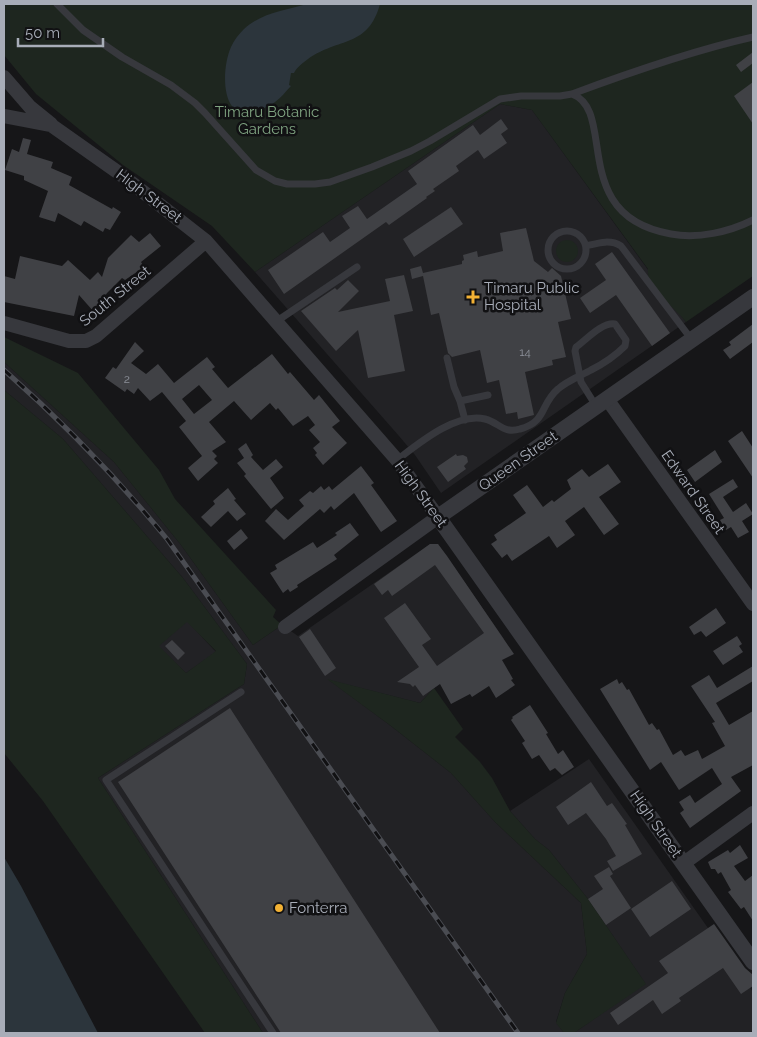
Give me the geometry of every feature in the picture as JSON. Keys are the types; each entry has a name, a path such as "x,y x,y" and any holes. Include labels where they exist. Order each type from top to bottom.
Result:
{"street":[{"path":"4,77 30,107 51,125"},
{"name":"High Street","path":"4,116 51,125 119,173 206,241 277,321 396,460 753,962"},
{"name":"South Street","path":"4,323 69,341 86,340 96,336 206,241"},
{"name":"Queen Street","path":"285,628 438,517 753,297"},
{"name":"Edward Street","path":"602,402 753,604"},
{"path":"684,863 753,813"}],"lane":[{"path":"57,4 84,30 122,57 171,85 195,104 256,170 275,181 287,184 315,184 372,168 430,141 500,99 521,96 560,96 572,94 692,52 753,37"},
{"path":"572,94 583,102 591,118 601,171 607,190 618,207 633,221 641,226 664,233 691,236 719,232 753,220"},
{"path":"567,232 579,235 586,246 585,258 577,267 571,269 560,268 554,264 549,254 549,247 555,236 567,232"},
{"path":"586,246 606,241 617,243 621,246 692,340"},
{"path":"277,321 357,267"},
{"path":"396,460 444,428 465,420 482,419 510,431 521,429 538,420 549,398 558,389 580,376 593,369 625,346 626,340 615,324 604,326 576,347 580,376 584,388 602,402"},
{"path":"447,358 465,420"},
{"path":"460,401 488,395"},
{"path":"241,692 106,780 273,1033"}],"shaded area":[{"path":"307,4 380,4 375,18 360,35 320,52 308,59 294,73 291,73 289,85 291,86 274,103 248,113 238,112 231,105 225,83 227,58 235,40 244,29 258,19"},
{"name":"Timaru Public Hospital","path":"500,104 532,110 686,322 441,493 415,455 255,272"},
{"path":"4,362 114,462 181,545 253,645 282,625 298,636 430,544 438,544 504,639 434,688 420,703 329,680 451,773 495,822 581,903 587,954 565,993 556,1022 564,1033 263,1033 98,778 244,684 247,664 183,578 63,439 4,390"},
{"path":"187,621 216,652 186,673 158,646"},
{"path":"589,759 753,992 753,1033 574,1033 645,983 588,899 549,850 535,839 510,811"},
{"path":"4,857 21,886 98,1033 4,1033"}],"green space":[{"name":"Timaru Botanic Gardens","path":"4,4 753,4 753,276 686,322 656,290 648,276 648,269 532,110 500,104 255,272 212,226 123,165 36,94 4,55"},
{"path":"567,240 575,243 578,251 575,259 567,262 559,259 556,251 559,243"},
{"path":"4,337 78,373 159,470 175,499 276,610 273,617 282,625 253,645 181,545 114,462 4,362"},
{"path":"4,390 63,439 183,578 247,664 244,684 98,778 263,1033 205,1033 43,801 4,753","holes":["187,622 216,651 186,673 159,646"]},
{"path":"327,679 420,703 434,688 463,729 455,737 480,762 492,778 510,811 535,839 549,850 588,899 646,984 574,1033 564,1033 556,1023 565,993 587,954 581,903 495,822 451,773"}],"building":[{"path":"753,52 753,63 741,72 736,65"},
{"path":"753,82 753,124 734,96"},
{"path":"501,119 508,129 501,134 507,143 484,159 478,150 456,166 459,171 433,189 435,191 427,198 389,225 386,222 284,294 268,270 323,232 330,242 350,228 342,216 358,206 367,219 417,184 408,171 473,125 480,135"},
{"path":"23,138 31,140 27,154 53,162 51,168 72,177 69,185 121,212 110,230 105,228 103,232 84,221 81,226 58,213 55,222 39,217 48,191 24,180 24,176 5,170 12,149 19,152"},
{"path":"451,207 463,224 414,257 403,239"},
{"path":"526,228 534,261 548,272 552,268 561,276 571,319 558,322 566,357 552,360 553,365 525,372 534,415 518,419 517,412 506,414 499,380 487,383 480,350 452,357 448,353 439,313 431,315 423,276 412,279 410,269 421,266 423,273 462,264 464,260 463,255 477,251 478,257 503,251 500,233"},
{"path":"150,233 161,246 141,262 144,267 125,280 122,278 101,300 104,304 94,312 79,295 74,316 4,302 4,276 15,279 20,256 62,266 68,260 90,280 98,272 102,277 108,258 131,235 139,242"},
{"path":"612,252 670,333 652,346 616,295 590,313 580,298 606,280 595,264"},
{"path":"404,275 413,311 394,315 405,371 368,378 358,330 336,351 301,311 335,288 337,290 348,280 359,291 338,312 390,301 385,279"},
{"path":"753,324 753,342 730,359 723,350 731,345 729,342"},
{"path":"135,342 144,351 131,363 146,374 158,364 174,383 207,357 215,367 212,369 228,388 272,354 288,374 290,372 314,400 319,395 340,421 332,427 347,443 323,465 315,455 317,453 313,448 320,442 309,430 315,425 308,416 293,426 278,408 276,410 270,403 251,420 234,401 209,422 226,442 212,451 217,456 214,459 218,463 198,481 188,468 202,456 179,427 186,421 162,392 150,401 138,388 134,394 127,389 125,392 105,378 113,367 116,369","holes":["199,385 212,400 194,414 182,399"]},
{"path":"742,431 753,448 753,478 728,441"},
{"path":"246,443 253,455 251,457 263,470 276,459 283,467 270,478 284,498 271,509 244,476 246,474 237,463 244,458 238,449"},
{"path":"715,450 722,462 695,482 687,470"},
{"path":"456,454 457,456 463,455 467,457 468,462 464,466 466,469 448,482 437,467"},
{"path":"608,464 621,482 599,497 619,524 604,535 584,507 565,521 575,535 557,548 549,536 512,561 507,554 502,558 491,544 497,540 494,535 526,513 513,495 527,485 543,507 552,500 554,502 571,489 567,480 582,469 589,477"},
{"path":"361,466 374,483 371,485 397,521 381,532 354,493 334,510 331,506 324,513 320,509 284,540 265,521 276,509 288,520 304,506 299,500 310,491 313,493 321,486 324,490 329,486 332,490"},
{"path":"733,479 738,487 723,497 733,512 746,503 753,514 742,521 749,532 738,538 731,527 726,530 720,520 724,518 709,494"},
{"path":"228,488 236,499 234,500 246,514 237,521 228,511 211,527 201,517 215,504 213,501"},
{"path":"350,523 359,535 334,555 337,559 297,585 298,587 290,592 288,589 283,593 270,573 277,569 275,565 313,542 317,548 337,535 335,533"},
{"path":"241,529 248,538 234,550 227,541"},
{"path":"430,544 438,544 514,654 502,660 515,685 496,698 489,686 472,697 470,694 451,704 440,684 423,696 415,685 413,687 410,684 397,682 419,667 384,618 405,603 431,639 422,645 437,666 484,633 435,565 392,596 388,590 382,595 374,584"},
{"path":"716,608 726,623 706,637 701,631 694,635 689,627"},
{"path":"310,629 336,668 325,676 299,637"},
{"path":"737,636 742,644 739,646 743,652 723,665 713,651"},
{"path":"172,640 185,653 178,660 165,646"},
{"path":"753,666 753,681 716,703 729,725 753,711 753,765 731,777 741,791 690,828 680,813 684,810 679,802 690,795 695,803 722,784 712,768 679,790 661,762 650,770 600,689 617,679 619,684 622,682 627,690 629,689 649,725 652,723 657,730 659,729 673,755 681,750 685,756 698,750 702,759 725,746 712,723 715,722 691,686 709,675 717,688"},
{"path":"530,705 548,733 546,734 558,754 563,750 574,767 562,775 555,768 550,771 539,755 532,759 522,743 525,741 511,720 512,717"},
{"name":"Fonterra","path":"230,708 440,1033 281,1033 118,782"},
{"path":"591,782 607,806 612,803 627,824 625,825 642,854 613,871 607,861 616,856 606,839 586,813 568,825 556,807"},
{"path":"740,845 748,858 734,866 745,881 753,875 753,921 744,907 741,909 728,892 731,890 721,872 718,874 715,869 711,869 708,862 728,850 730,853"},
{"path":"609,867 613,874 610,876 631,908 606,925 588,899 603,889 594,876"},
{"path":"672,881 691,909 650,937 631,909"},
{"path":"714,924 745,968 753,975 753,986 741,994 723,968 679,998 681,1001 662,1014 653,1000 618,1025 610,1013 668,973 659,961"}],"railway":[{"path":"4,370 89,451 167,539 518,1033"}],"place":[{"name":"Timaru Public Hospital","path":"473,297"},
{"name":"Fonterra","path":"279,908"}]}
